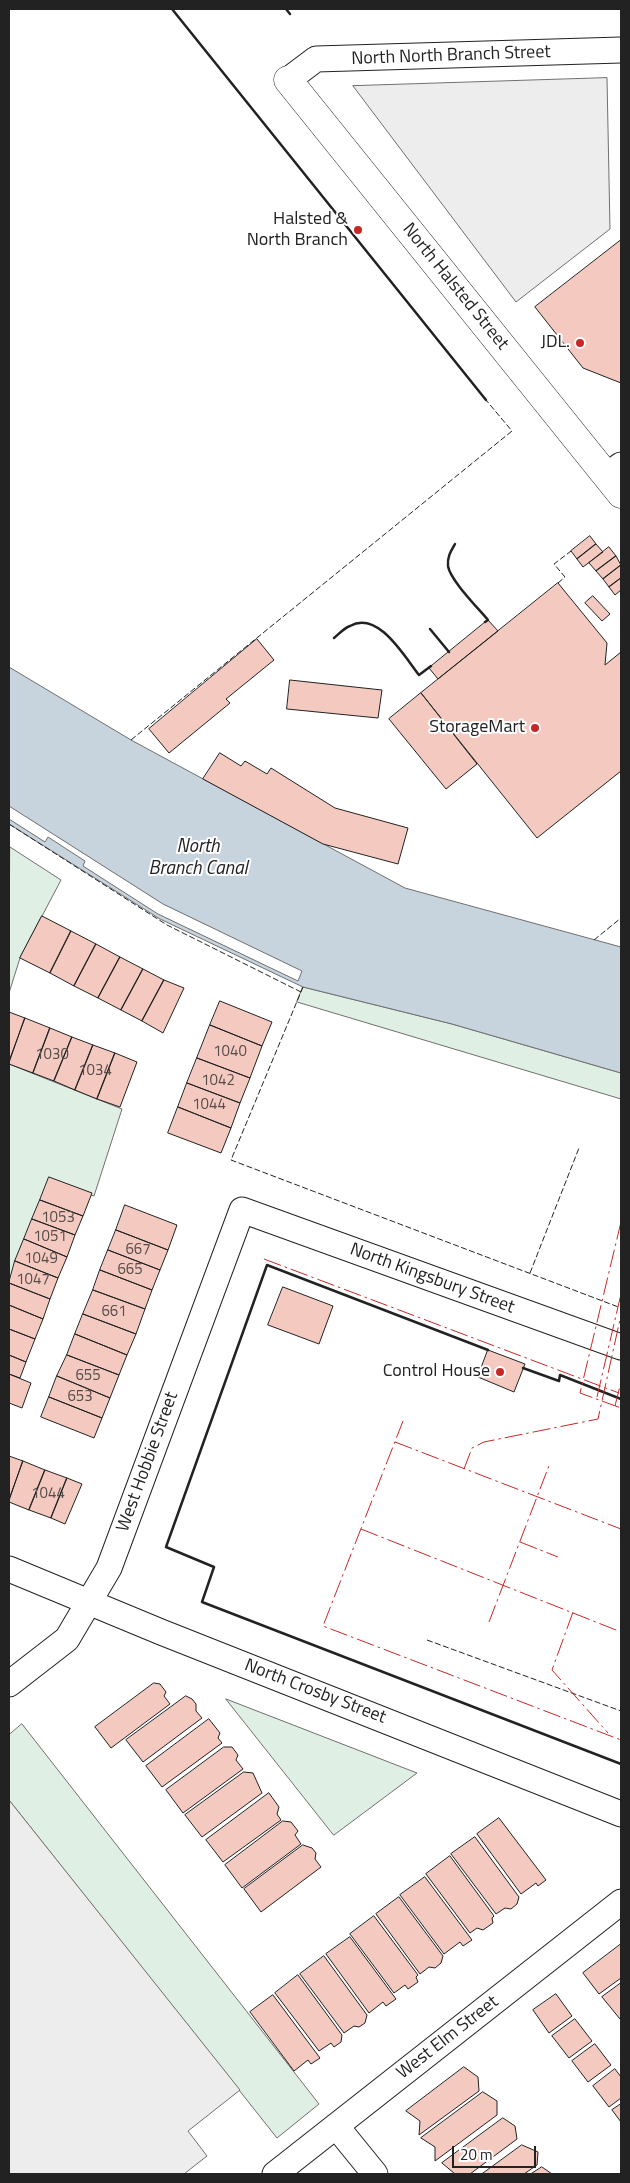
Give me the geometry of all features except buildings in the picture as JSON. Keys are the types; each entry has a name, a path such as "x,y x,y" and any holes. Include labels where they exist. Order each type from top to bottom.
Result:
{"main road":[{"name":"North Halsted Street","path":"288,80 616,478"}],"street":[{"name":"North North Branch Street","path":"288,80 316,60 621,50"},
{"name":"North Kingsbury Street","path":"242,1210 621,1347"},
{"name":"West Hobbie Street","path":"9,1684 67,1639 90,1602 113,1558 242,1210"},
{"name":"North Crosby Street","path":"9,1569 161,1632 621,1814"},
{"name":"West Elm Street","path":"275,2174 621,1902"},
{"path":"336,2126 375,2174"}],"green space":[{"path":"10,847 61,880 20,958 9,993"},
{"path":"303,987 452,1024 621,1073 621,1099 297,1002"},
{"path":"9,1064 122,1109 94,1196 52,1182 9,1295"},
{"path":"226,1699 417,1773 334,1835"},
{"path":"22,1724 319,2104 277,2138 9,1800 9,1735"}],"shaded area":[{"path":"607,78 610,229 516,302 353,86"},
{"path":"9,1800 240,2090 188,2131 207,2156 184,2174 9,2174"}],"water":[{"name":"North Branch Canal","path":"9,667 131,740 405,888 621,947 621,1073 452,1024 303,987 160,919 9,824"}],"pier":[{"path":"9,806 163,904 302,971 298,981 158,914 83,866 85,861 48,837 45,842 9,819"}],"fence":[{"path":"131,740 512,431 486,400"},
{"path":"558,583 565,577 554,564 571,551"},
{"path":"9,824 167,925 301,992"},
{"path":"594,940 621,918"},
{"path":"303,987 231,1160 621,1308"},
{"path":"530,1273 579,1148"},
{"path":"427,1640 621,1711"}],"wall":[{"path":"172,9 486,400"},
{"path":"286,9 290,14"},
{"path":"455,544 448,560 450,572 459,586 488,620 485,622"},
{"path":"334,638 350,626 360,623 370,624 380,629 389,637 419,675 431,666"},
{"path":"430,629 449,652"},
{"path":"488,1350 267,1265 166,1547 214,1567 202,1602 621,1764"},
{"path":"523,1368 559,1381 560,1375 621,1399"}],"power":[{"path":"621,1222 580,1393 621,1408"},
{"path":"264,1259 619,1393"},
{"path":"597,1397 621,1294"},
{"path":"464,1469 472,1448 484,1442 598,1419 621,1315"},
{"path":"615,1406 621,1382"},
{"path":"403,1421 323,1626 621,1740"},
{"path":"395,1442 621,1529"},
{"path":"489,1622 550,1463"},
{"path":"361,1529 621,1632"},
{"path":"520,1542 558,1557"},
{"path":"573,1612 552,1670 608,1733"}],"place":[{"name":"Halsted & North Branch","path":"358,230"},
{"name":"JDL.","path":"580,343"},
{"name":"StorageMart","path":"535,728"},
{"name":"Control House","path":"500,1372"}]}
